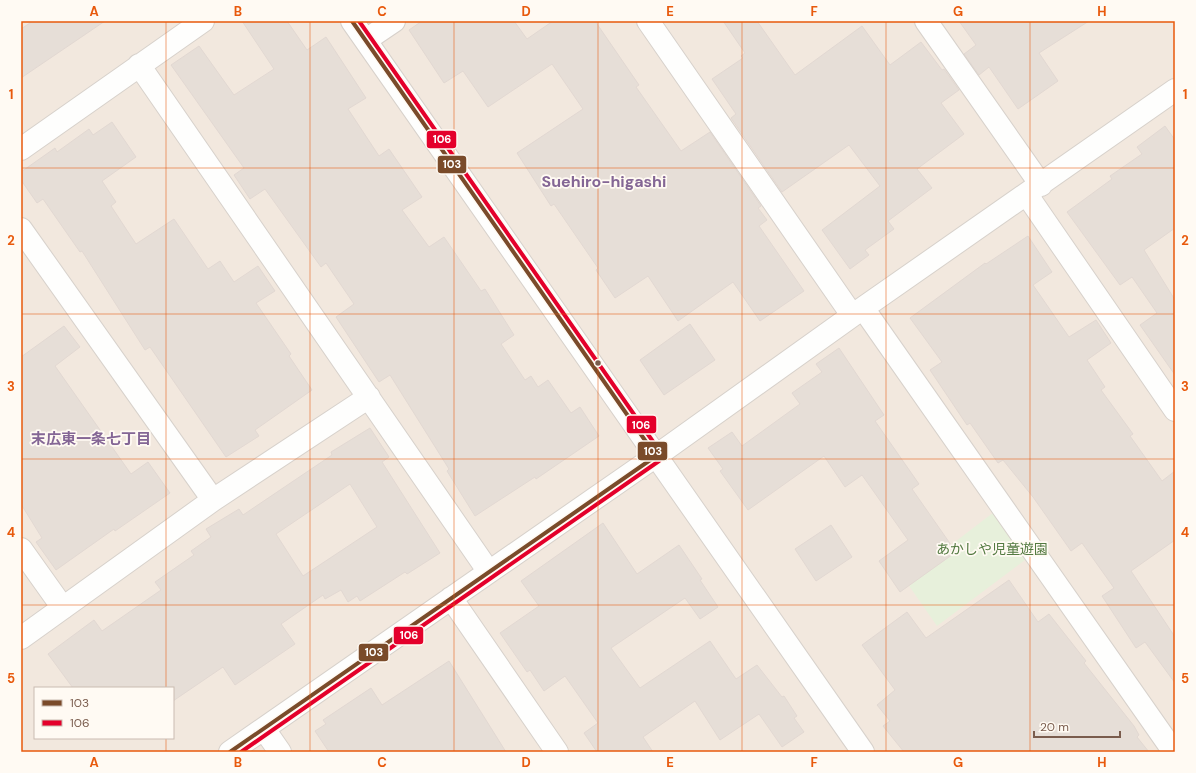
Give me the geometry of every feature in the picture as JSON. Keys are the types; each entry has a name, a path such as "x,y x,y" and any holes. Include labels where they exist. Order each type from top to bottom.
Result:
{"street":[{"path":"21,149 203,21"},
{"path":"352,21 864,752"},
{"path":"366,40 394,21"},
{"path":"648,21 1174,752"},
{"path":"926,21 1175,410"},
{"path":"139,65 489,572"},
{"path":"230,752 656,456 858,311 1034,190 1175,90"},
{"path":"21,229 213,500"},
{"path":"21,638 213,500 369,397"},
{"path":"21,549 63,608"},
{"path":"451,598 557,752"},
{"path":"264,729 280,752"}],"shaded area":[{"path":"21,21 1175,21 1175,752 21,752"}],"green space":[{"name":"あかしや児童遊園","path":"1002,506 1033,554 937,626 905,580"}],"building":[{"path":"33,21 105,21 21,78 21,29"},
{"path":"242,21 287,21 307,50 326,37 366,98 348,109 379,156 389,149 422,197 402,210 429,247 444,237 481,291 485,289 514,335 501,344 525,380 531,376 538,387 548,380 571,413 580,407 599,436 536,479 535,477 475,516 447,471 449,469 390,375 379,382 336,317 354,304 326,263 321,267 265,189 250,199 234,175 244,168 171,65 199,46 234,95 274,69"},
{"path":"422,21 514,21 527,39 553,21 595,21 639,85 636,87 681,151 710,132 761,206 758,208 767,220 759,226 804,291 760,321 733,282 678,321 648,276 615,298 596,270 598,268 554,204 551,206 517,153 583,109 552,64 488,107 463,71 444,83 409,30"},
{"path":"723,21 757,21 795,75 862,26 890,65 921,42 942,70 944,69 959,90 941,103 964,134 917,169 932,188 888,221 894,229 865,250 869,255 850,269 822,230 880,186 849,145 782,192 731,118 736,114 712,79 743,58 741,56 745,53"},
{"path":"959,21 1089,21 1039,53 1058,81 1018,109 989,67 979,75 964,54 976,45"},
{"path":"112,122 136,157 102,181 116,202 111,206 136,244 174,219 208,269 220,261 234,282 258,266 275,291 256,303 291,354 289,356 312,390 255,430 259,436 226,457 150,347 145,350 82,251 80,252 43,199 37,203 21,180 21,172 55,148 57,152 89,129 93,135"},
{"path":"1165,126 1175,140 1175,228 1144,250 1175,300 1175,375 1140,325 1157,313 1132,277 1120,285 1067,212 1112,179 1110,176 1142,154 1137,147"},
{"path":"1028,236 1052,272 1033,285 1069,337 1096,320 1111,343 1087,360 1105,387 1101,390 1133,434 1130,436 1162,481 1175,471 1175,540 1131,571 1175,637 1175,683 1145,642 1136,648 1102,596 1114,588 1082,543 1071,551 1033,497 1003,460 998,463 970,423 967,425 930,370 942,362 910,318 985,263 986,264"},
{"path":"690,324 715,360 664,395 640,360"},
{"path":"64,326 80,347 55,366 131,474 148,462 170,493 115,531 114,529 56,570 36,542 42,538 21,504 21,357"},
{"path":"839,348 884,415 875,421 919,484 912,489 956,552 900,592 879,561 908,540 862,475 845,487 824,456 748,510 720,471 723,469 708,448 732,432 742,446 800,404 792,393 822,372 816,364"},
{"path":"370,428 389,457 382,462 440,553 407,574 405,572 360,601 357,596 348,602 341,590 325,599 323,595 281,624 295,644 235,685 223,667 174,700 174,687 72,687 48,654 94,620 102,631 161,590 155,582 194,555 191,551 211,537 206,529 239,509 243,515 332,455 331,452","holes":["350,484 377,527 303,576 276,534"]},
{"path":"603,523 637,574 679,545 702,579 700,580 718,607 700,619 685,598 611,648 640,688 710,641 736,679 757,665 782,697 784,696 797,716 794,718 804,732 782,747 759,714 720,740 695,701 643,737 653,752 597,752 584,733 598,723 565,676 544,691 530,670 527,672 500,633 539,606 521,581"},
{"path":"831,525 852,557 816,581 795,549"},
{"path":"1009,580 1038,622 1049,614 1086,661 1084,663 1134,726 1139,735 1137,737 1149,752 904,752 883,726 890,721 877,705 895,690 862,645 907,612 926,638"},
{"path":"449,661 506,752 329,752 315,731 326,724 323,720 371,688 382,705"}],"transit line":[{"name":"103","path":"230,752 656,456 352,21"},
{"name":"106","path":"241,752 659,461 662,457 661,453 359,21"}],"district":[{"name":"Suehiro-higashi","path":"604,181"},
{"name":"末広東一条七丁目","path":"91,439"}]}
